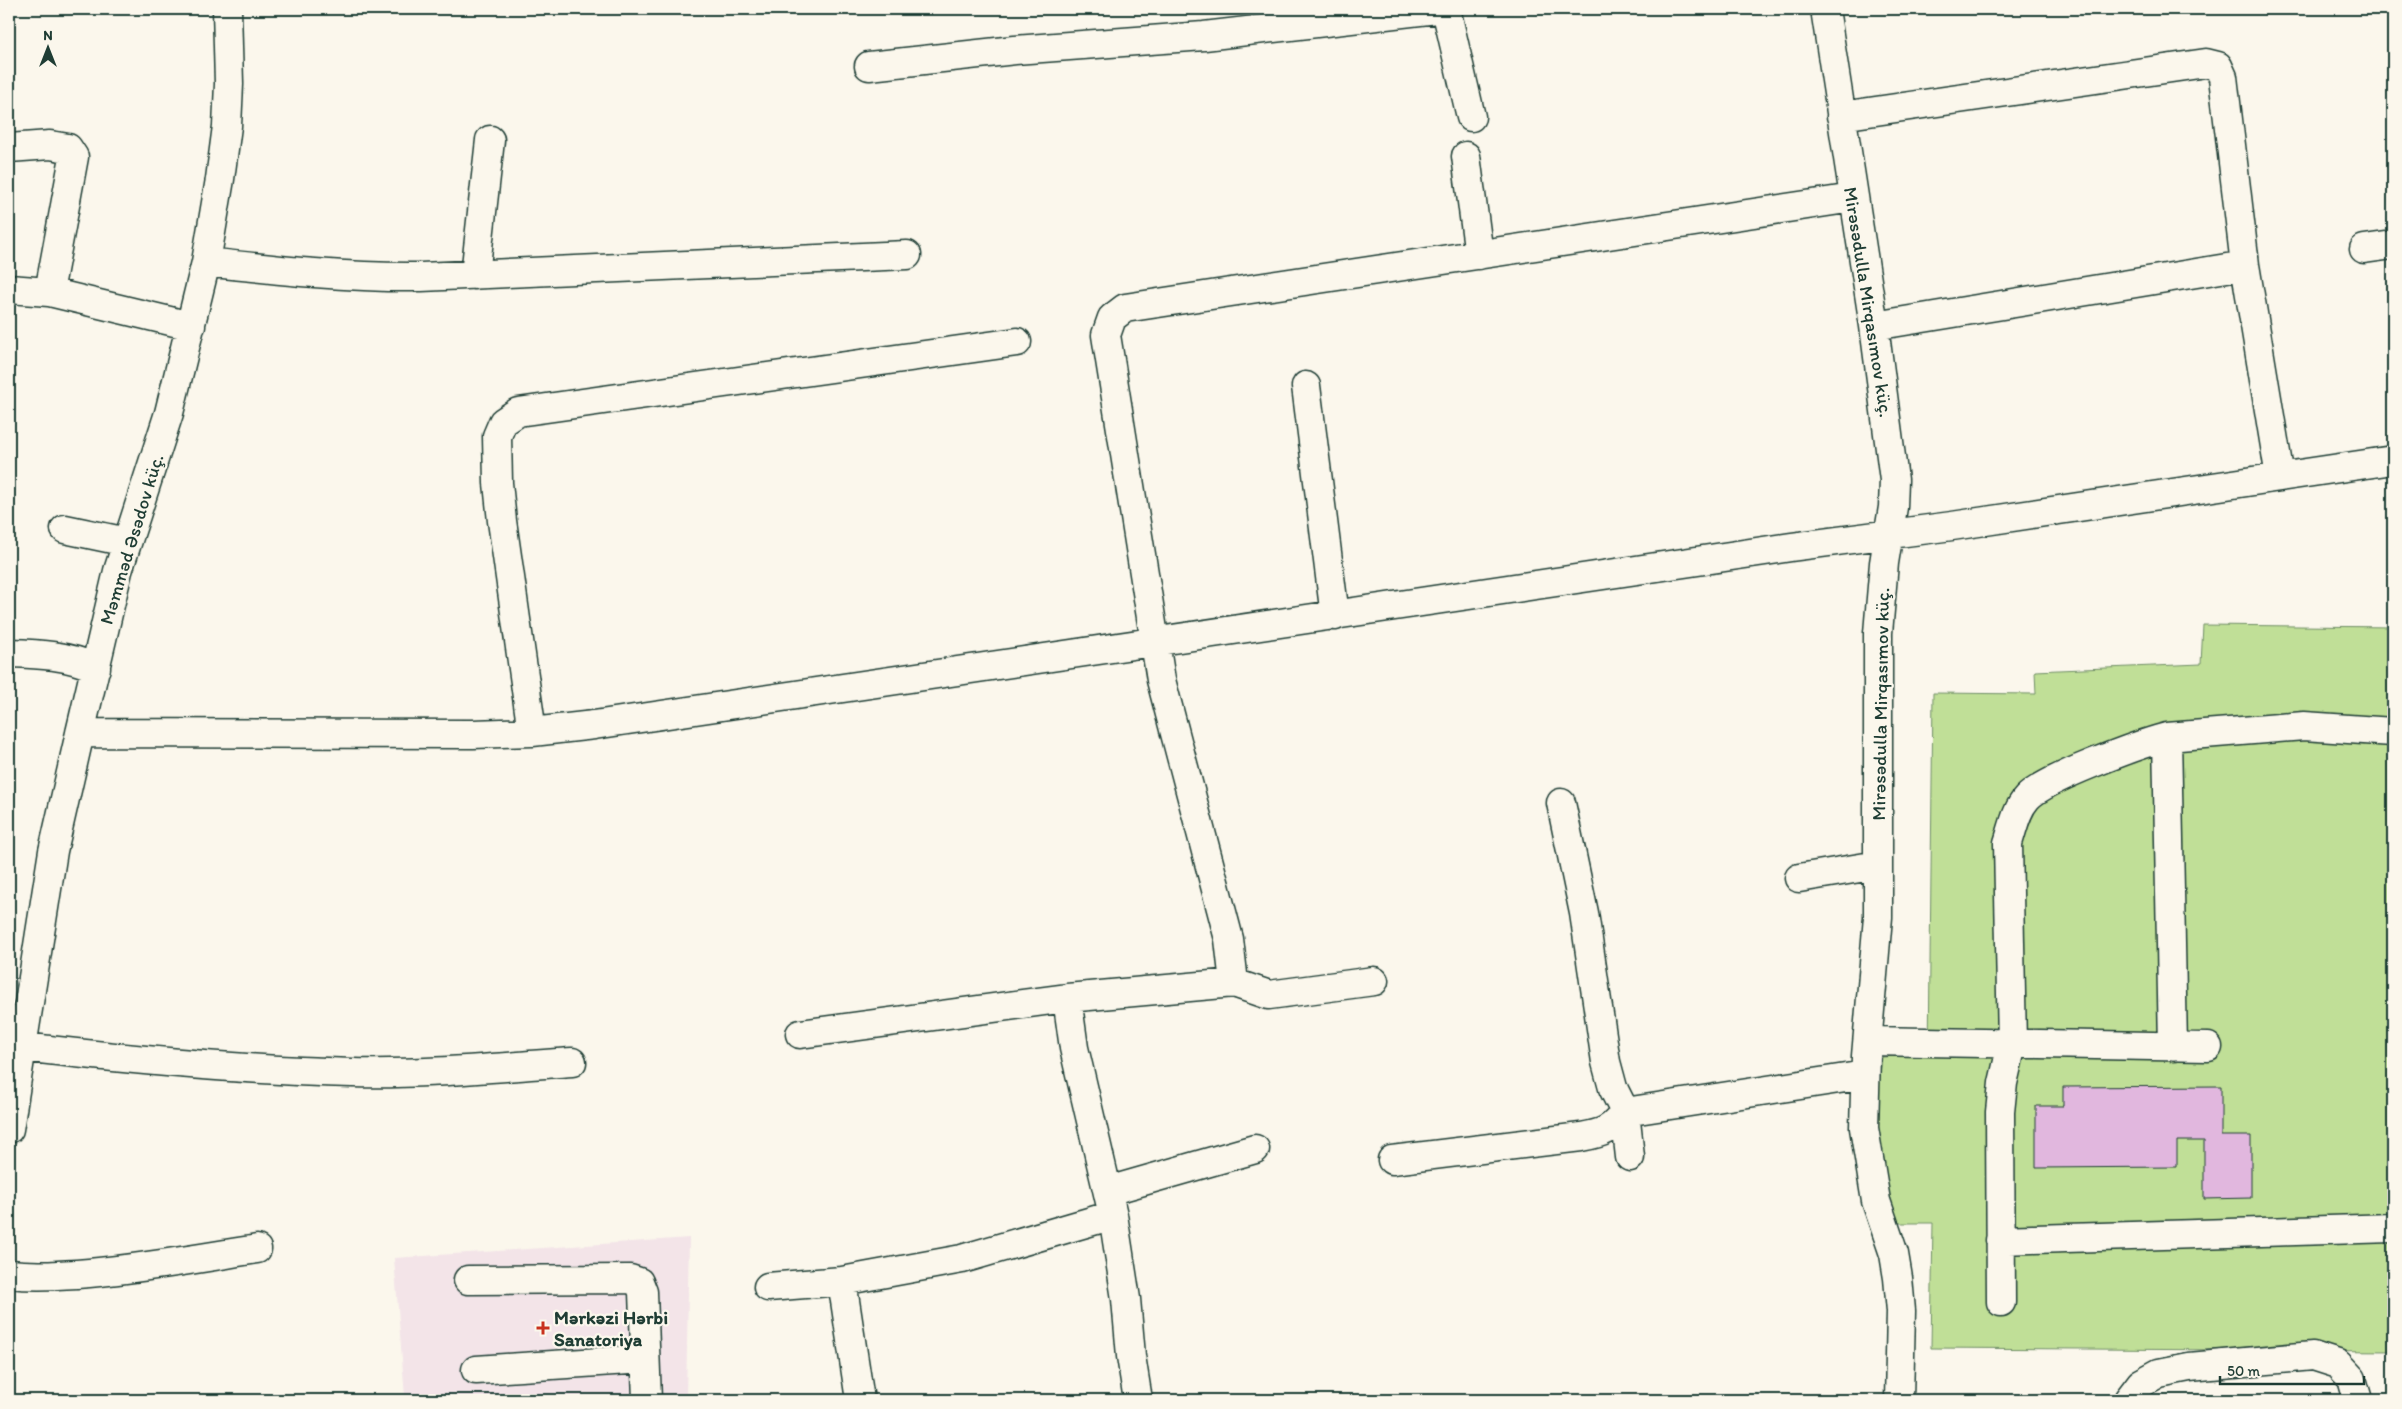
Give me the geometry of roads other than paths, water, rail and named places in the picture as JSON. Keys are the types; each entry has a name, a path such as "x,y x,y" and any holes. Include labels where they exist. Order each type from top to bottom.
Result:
{"street":[{"name":"Məmməd Əsədov küç.","path":"9,1129 53,851 109,605 127,542 169,413 206,262 227,126 229,84 227,9"},
{"path":"869,66 1015,50 1204,36 1436,9"},
{"path":"1446,9 1471,117"},
{"name":"Mirəsədulla Mirqasımov küç.","path":"1825,9 1874,326 1894,480 1893,507 1888,534 1878,633 1878,918 1865,1075 1864,1128 1876,1201 1894,1254 1898,1278 1901,1312 1899,1400"},
{"path":"1841,116 2206,63 2218,66 2223,77 2245,265 2280,477"},
{"path":"475,276 490,140"},
{"path":"9,148 50,145 68,148 74,157 49,292"},
{"path":"1466,156 1479,255"},
{"path":"1234,983 1229,939 1161,680 1106,335 1112,318 1125,308 1853,198"},
{"path":"2364,249 2393,245"},
{"path":"206,262 310,274 373,278 475,276 907,255"},
{"path":"1874,326 2245,265"},
{"path":"9,289 49,292 191,326"},
{"path":"532,732 502,521 497,436 503,422 518,412 1017,342"},
{"path":"1306,386 1335,616"},
{"path":"80,733 473,734 532,732 594,726 1791,547 2393,460"},
{"path":"65,529 127,542"},
{"path":"9,653 53,655 78,660 96,668"},
{"path":"2001,1302 2000,1112 2003,1083 2012,1044 2008,843 2016,815 2027,798 2044,785 2148,742 2167,737 2304,726 2393,732"},
{"path":"2167,737 2173,1047"},
{"path":"1561,803 1584,913 1606,1062 1613,1088 1625,1112 1630,1157"},
{"path":"1799,878 1878,865"},
{"path":"800,1034 1067,998 1234,983 1269,995 1374,981"},
{"path":"1067,998 1074,1048 1111,1203 1126,1299 1138,1400"},
{"path":"1868,1041 2208,1047"},
{"path":"23,1047 123,1059 352,1073 407,1072 572,1062"},
{"path":"1392,1160 1599,1134 1614,1127 1625,1112 1865,1075"},
{"path":"768,1286 842,1281 962,1259 1255,1149"},
{"path":"2000,1240 2393,1228"},
{"path":"9,1274 53,1276 122,1270 257,1249"},
{"path":"468,1280 630,1279 639,1282 643,1292 647,1400"},
{"path":"842,1281 860,1400"},
{"path":"2128,1400 2141,1383 2159,1373 2189,1367 2313,1356 2338,1364 2352,1379 2358,1400"},
{"path":"476,1370 645,1358"}],"place":[{"name":"Mərkəzi Hərbi Sanatoriya","path":"543,1328"}]}
